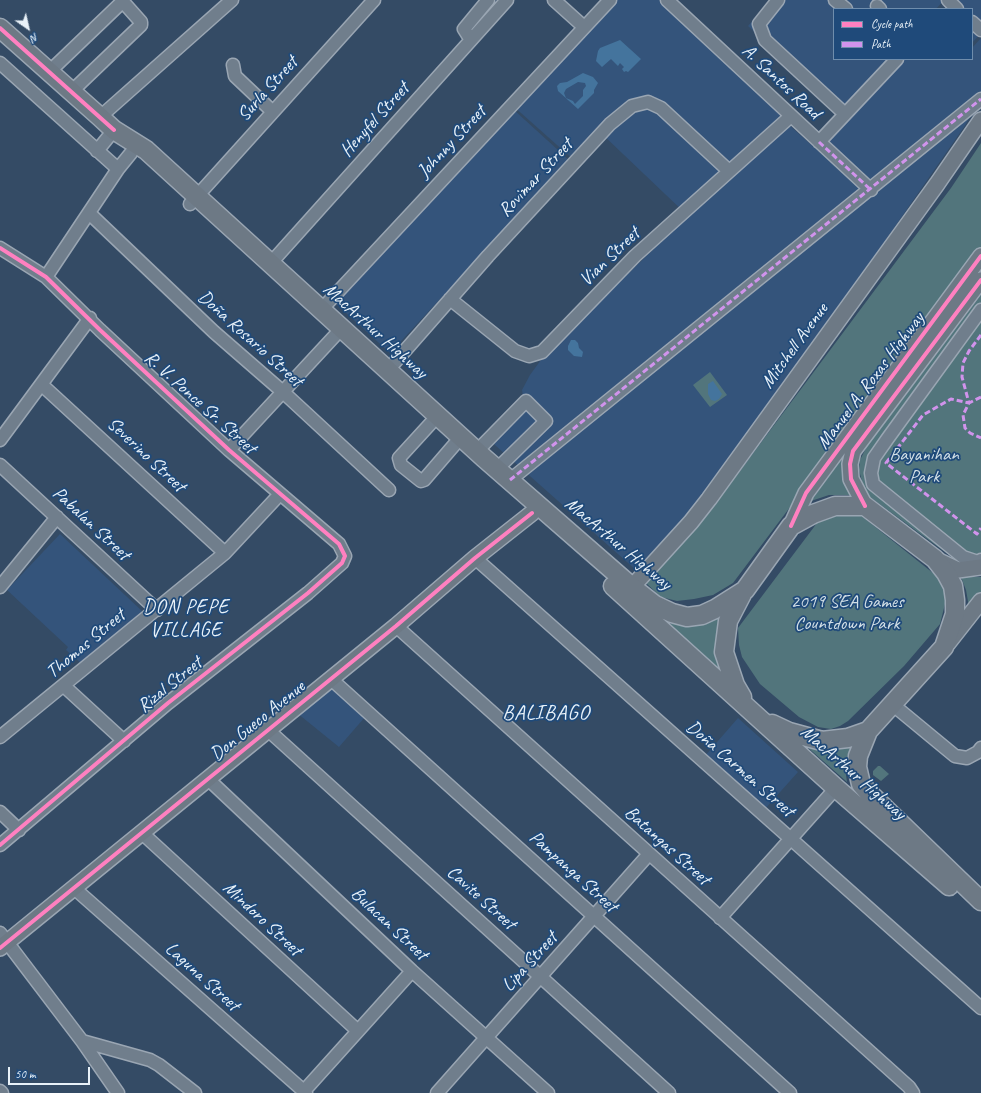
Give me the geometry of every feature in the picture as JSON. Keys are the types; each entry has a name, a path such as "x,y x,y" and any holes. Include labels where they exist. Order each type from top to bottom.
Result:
{"highway":[{"name":"MacArthur Highway","path":"0,28 114,130 131,153 193,200 270,264 321,310 339,332 388,370 477,451 632,587 655,605 672,613 686,617 702,614 715,609 744,590 791,526 813,514 835,506 865,506 935,559 946,573 953,586 955,600 955,614 944,647 868,731 858,756 857,767 861,784 981,901"},
{"name":"MacArthur Highway","path":"114,130 146,150 193,200 339,332 431,423 836,788 981,912"},
{"path":"744,590 728,621 724,652 734,685 754,714 789,732 822,741 848,738 868,731"}],"main road":[{"name":"Mitchell Avenue","path":"632,587 691,522 709,499 937,184 981,120"},
{"name":"Manuel A. Roxas Highway","path":"791,526 806,493 981,256"},
{"name":"Manuel A. Roxas Highway","path":"865,506 851,479 850,464 853,451 981,280"},
{"name":"Don Gueco Avenue","path":"3,941 74,888 142,833 396,626 475,558 532,513"},
{"path":"935,559 958,570 981,567"},
{"path":"944,647 981,601"}],"street":[{"path":"100,117 232,0"},
{"name":"Surla Street","path":"193,200 374,0"},
{"path":"471,40 464,29 488,0"},
{"name":"Henyfel Street","path":"270,264 507,0"},
{"path":"554,0 584,27"},
{"name":"Johnny Street","path":"321,310 610,0"},
{"name":"A. Santos Road","path":"667,0 870,190"},
{"path":"778,0 759,24 765,40 845,114"},
{"path":"835,0 845,8"},
{"path":"49,72 120,4 125,4 141,25 71,92"},
{"path":"973,23 981,30"},
{"path":"818,142 896,60"},
{"path":"0,63 118,169"},
{"path":"233,65 235,76 272,111"},
{"path":"510,480 981,99"},
{"name":"Rovimar Street","path":"388,370 450,299 610,124 632,106 648,102 661,108 729,171"},
{"name":"Vian Street","path":"450,299 515,351 529,356 542,352 635,256 791,116"},
{"path":"97,150 114,130"},
{"path":"46,277 118,169 131,153"},
{"name":"Doña Rosario Street","path":"89,213 214,332 283,392 389,490"},
{"name":"R. V. Ponce Sr. Street","path":"0,248 46,277 90,318 100,330 229,450 339,544"},
{"path":"981,310 874,458 871,472 873,484 962,557 978,562 981,560"},
{"path":"0,440 90,318"},
{"path":"229,450 339,332"},
{"name":"Severino Street","path":"42,385 226,553"},
{"path":"477,451 526,402 546,421 497,468"},
{"path":"431,423 399,458 401,465 421,481 424,480 455,444"},
{"name":"Pabalan Street","path":"0,465 156,610"},
{"name":"Thomas Street","path":"0,737 226,553 280,494"},
{"path":"0,587 57,517"},
{"name":"Rizal Street","path":"0,845 168,703 342,563 345,552 339,544"},
{"name":"Doña Carmen Street","path":"475,558 981,1008"},
{"name":"Batangas Street","path":"396,626 903,1082 913,1093"},
{"name":"Pampanga Street","path":"331,679 790,1093"},
{"path":"64,686 124,741"},
{"path":"892,704 954,756 967,758 972,756 981,748"},
{"name":"Cavite Street","path":"268,730 669,1093"},
{"name":"Bulacan Street","path":"208,779 412,971 548,1093"},
{"path":"720,918 836,788"},
{"path":"0,812 19,830"},
{"name":"Mindoro Street","path":"142,833 358,1031"},
{"name":"Lipa Street","path":"437,1093 649,854"},
{"name":"Laguna Street","path":"74,888 305,1092"},
{"path":"3,941 82,1041 118,1093"},
{"path":"305,1092 412,971"},
{"path":"82,1041 150,1060 159,1064 195,1093"}],"shaded area":[{"path":"609,0 667,0 792,117 686,214 602,134 575,161 512,105"},
{"path":"771,0 944,0 937,8 833,8 833,60 889,60 842,112 748,26"},
{"path":"952,0 981,0 981,33 973,42 973,8 958,8"},
{"path":"981,38 981,98 964,127 726,470 689,514 636,570 487,438 524,401 522,390 530,375 546,353 688,216 790,126 815,148 898,60 973,60 973,47"},
{"path":"620,40 641,59 628,72 624,72 622,69 624,67 620,63 618,66 611,59 602,67 596,61 600,48"},
{"path":"583,73 593,77 598,83 594,93 578,109 558,91 557,86 560,83 567,82","holes":["578,82 585,83 586,86 583,90 583,96 575,104 573,101 566,98 564,93 566,89"]},
{"path":"514,110 569,160 390,353 334,302"},
{"path":"571,340 575,340 578,343 579,348 583,352 582,357 574,356 568,350"},
{"path":"713,381 722,394 719,399 715,401 711,400 708,394 708,384"},
{"path":"60,534 142,611 83,665 66,650 68,647 7,590"},
{"path":"332,686 365,717 339,747 297,713"},
{"path":"738,718 798,772 764,810 704,757"}],"green space":[{"path":"981,143 981,253 733,583 713,595 694,599 677,601 661,597 646,583 713,507 951,188"},
{"name":"Bayanihan Park","path":"981,295 981,558 970,562 956,560 870,497 863,485 859,470 860,460 867,446"},
{"path":"710,372 727,395 710,407 693,385"},
{"path":"844,455 843,468 851,495 829,495 811,501"},
{"name":"2019 SEA Games Countdown Park","path":"836,513 859,514 943,581 946,600 940,624 904,666 848,721 831,729 818,727 799,717 760,684 742,657 739,645 738,628 820,519"},
{"path":"961,577 981,577 981,597 969,607 966,590"},
{"path":"726,609 724,673 670,625 673,622"},
{"path":"856,741 849,752 846,761 845,768 847,782 806,746 829,750"},
{"path":"878,766 889,774 881,781 873,775 873,771"}],"marked path":[{"path":"510,480 981,99"},
{"path":"819,142 871,190"},
{"path":"981,335 969,351 963,363 962,377 969,403 951,399 923,415 886,463 977,534 981,528"},
{"path":"981,397 969,403 963,415 965,428 970,433 981,438"}],"cycle path":[{"path":"0,28 114,130"},
{"path":"0,248 46,277 100,330 229,450 339,544 345,556 342,563 308,593 168,703 0,845"},
{"path":"791,526 806,493 981,256"},
{"path":"865,506 851,479 850,464 853,451 981,280"},
{"path":"0,948 396,626 475,558 532,513"}],"district":[{"name":"DON PEPE VILLAGE","path":"186,620"},
{"name":"BALIBAGO","path":"546,713"}]}
